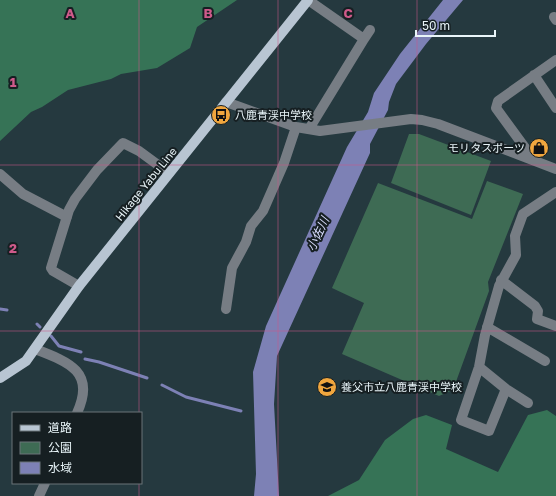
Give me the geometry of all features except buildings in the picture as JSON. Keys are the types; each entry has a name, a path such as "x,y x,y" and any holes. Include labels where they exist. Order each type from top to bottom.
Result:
{"main road":[{"name":"Hikage Yabu Line","path":"1,375 26,361 79,286 308,0"}],"street":[{"path":"308,0 364,39"},
{"path":"309,129 370,30"},
{"path":"534,160 496,108 498,102 556,60"},
{"path":"534,75 556,108"},
{"path":"226,102 296,127 320,131 389,121 422,120 556,169"},
{"path":"226,308 232,268 246,242 251,226 263,211 284,163 296,127"},
{"path":"79,286 53,271 51,268 66,217 75,199 88,182 123,143 139,151 169,173"},
{"path":"0,174 27,197 66,217"},
{"path":"506,389 489,431 461,420 479,367 487,327 501,280 516,255 515,236 524,214 556,192"},
{"path":"501,280 535,306 538,311 537,319 556,326"},
{"path":"487,327 545,361"},
{"path":"35,349 66,362 77,370 82,378 84,389 82,402 77,412"},
{"path":"479,367 506,389 528,403"},
{"path":"39,496 45,484"}],"green space":[{"path":"0,0 237,0 197,27 190,48 157,68 121,74 111,79 68,90 42,107 31,112 0,141"},
{"path":"409,134 419,134 491,161 471,215 391,183"},
{"path":"487,181 523,194 488,282 489,291 453,390 439,396 342,354 364,303 332,288 378,183 472,219"},
{"path":"547,410 556,416 556,496 328,496 359,480 385,440 413,419 426,415 452,425 446,449 498,472 528,415"}],"water":[{"name":"小佐川","path":"443,0 463,0 426,44 396,84 389,102 388,110 370,144 370,153 277,356 274,404 279,496 254,496 256,474 253,372 266,326 347,147 368,112 374,93 400,54"}],"waterway":[{"path":"0,309 7,310"},
{"path":"37,324 40,327"},
{"path":"51,336 59,346 81,352"},
{"path":"85,359 99,362 147,378"},
{"path":"162,385 186,397 241,411"}],"place":[{"name":"八鹿青渓中学校","path":"221,115"},
{"name":"モリタスポーツ","path":"539,148"},
{"name":"養父市立八鹿青渓中学校","path":"327,387"}]}
